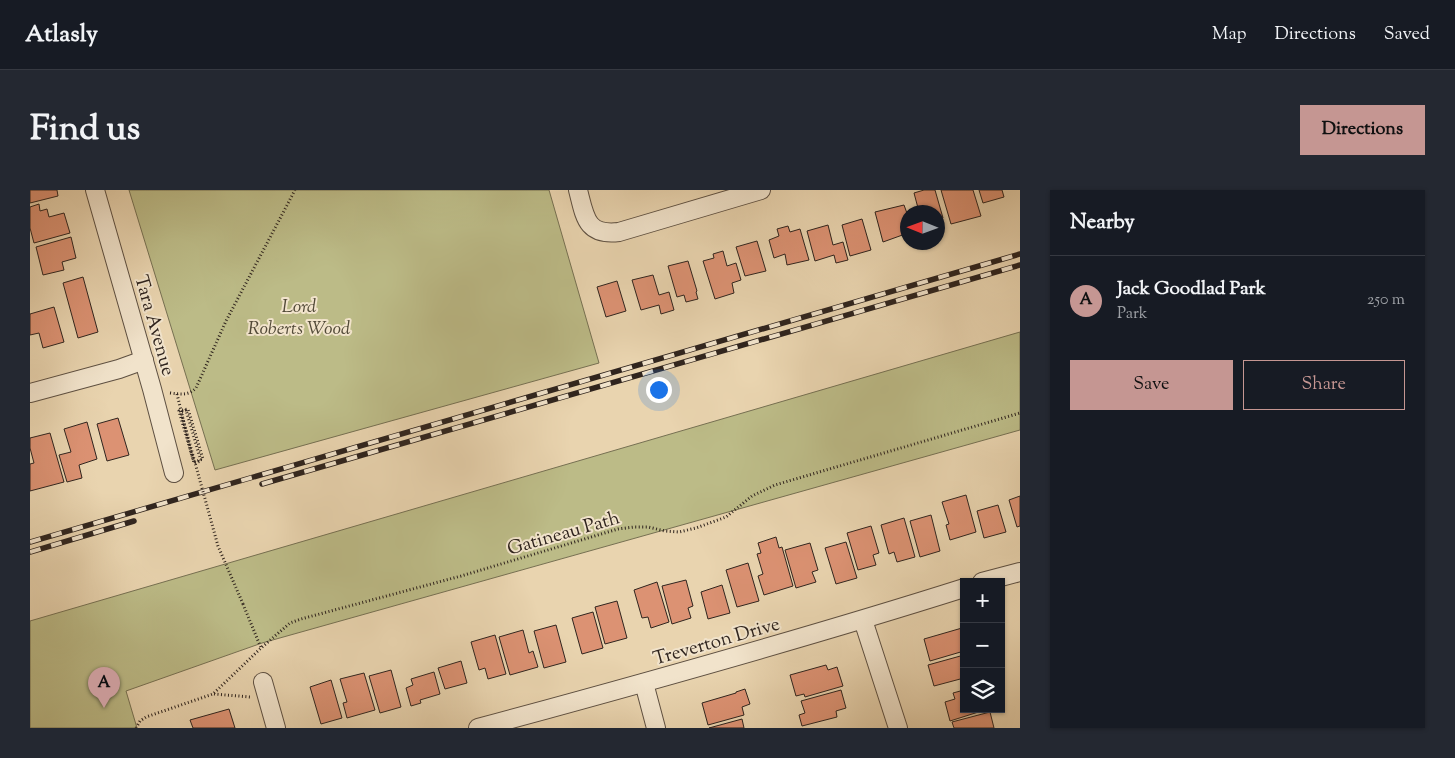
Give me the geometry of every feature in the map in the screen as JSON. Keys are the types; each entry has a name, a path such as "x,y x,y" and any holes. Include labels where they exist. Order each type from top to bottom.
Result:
{"street":[{"name":"Tara Avenue","path":"95,190 174,473"},
{"path":"578,190 584,213 591,227 605,234 619,232 761,190"},
{"path":"30,393 119,369 144,360"},
{"path":"997,578 1020,572"},
{"name":"Treverton Drive","path":"478,728 644,683 863,620 960,589"},
{"path":"863,620 898,728"},
{"path":"644,683 656,728"},
{"path":"265,689 276,728"}],"path":[{"path":"261,648 218,546 196,465 194,456 191,448 184,421 181,412 186,410 199,453 201,461 194,463 179,411 188,409 202,459 194,462 191,452 177,394 192,392 196,388 226,321 295,190"},
{"name":"Gatineau Path","path":"136,728 140,721 146,717 214,694 261,648 290,624 301,618 460,576 618,529 648,527 679,532 696,528 726,517 752,496 775,484 1020,412"},
{"path":"214,694 242,697 265,689"}],"green space":[{"name":"Lord Roberts Wood","path":"129,190 549,190 599,363 215,470"},
{"path":"1020,332 1020,430 262,643 126,691 137,728 30,728 30,621"}],"building":[{"path":"30,190 57,190 58,196 30,203"},
{"path":"924,190 935,190 939,205 917,205 914,193"},
{"path":"941,190 973,190 981,216 951,224"},
{"path":"979,190 1002,190 1004,197 983,203"},
{"path":"39,204 40,211 47,209 49,217 64,213 70,233 34,243 30,228 30,207"},
{"path":"900,206 900,236 883,242 875,212"},
{"path":"862,219 871,250 850,256 842,225"},
{"path":"828,225 833,245 843,242 848,260 836,263 834,255 815,261 807,231"},
{"path":"788,226 790,232 800,229 809,260 787,265 785,254 774,258 769,240 779,236 777,229"},
{"path":"71,237 76,258 62,262 64,270 43,275 36,247"},
{"path":"757,241 766,271 745,276 736,247"},
{"path":"723,251 727,266 736,263 741,280 732,283 734,293 715,299 703,261 714,258 713,254"},
{"path":"688,261 698,299 686,302 684,295 677,297 668,266"},
{"path":"653,275 659,295 669,292 674,310 661,314 659,305 641,310 632,280"},
{"path":"83,277 98,332 78,338 63,283"},
{"path":"617,281 626,311 606,317 597,287"},
{"path":"54,307 64,342 43,348 39,333 30,335 30,314"},
{"path":"118,418 129,455 107,461 97,424"},
{"path":"87,422 97,459 79,465 82,478 67,482 59,455 71,452 64,429"},
{"path":"50,433 64,482 30,491 30,464 34,463 30,448 30,438"},
{"path":"966,495 976,532 950,540 946,525 949,524 942,502"},
{"path":"1020,496 1020,526 1017,527 1009,500"},
{"path":"998,505 1006,532 984,538 977,511"},
{"path":"931,515 940,551 920,557 910,521"},
{"path":"904,518 915,557 897,562 894,552 889,554 881,525"},
{"path":"871,526 879,553 873,555 876,565 858,570 847,533"},
{"path":"776,537 779,548 782,547 793,586 764,595 758,576 763,574 757,554 761,553 758,543"},
{"path":"846,542 857,578 836,584 825,548"},
{"path":"810,543 818,570 812,572 816,582 796,588 785,550"},
{"path":"748,563 759,601 737,607 726,570"},
{"path":"686,580 693,606 688,608 691,618 672,624 662,586"},
{"path":"657,582 669,622 651,628 648,617 642,618 634,590"},
{"path":"722,585 730,613 708,619 701,592"},
{"path":"617,601 627,638 605,644 595,607"},
{"path":"593,612 603,648 582,654 572,618"},
{"path":"556,625 566,662 544,668 534,631"},
{"path":"960,629 960,652 930,661 924,639"},
{"path":"523,630 529,653 533,651 538,667 510,675 499,637"},
{"path":"495,635 506,674 488,679 485,668 479,670 471,642"},
{"path":"960,656 960,679 934,686 928,665"},
{"path":"461,661 467,683 445,689 438,668"},
{"path":"826,665 828,670 837,667 843,686 805,697 804,694 796,696 790,675"},
{"path":"391,670 401,707 380,713 369,676"},
{"path":"434,672 440,694 420,700 421,703 411,706 406,688 413,685 411,679"},
{"path":"364,673 375,710 347,718 343,703 347,702 340,679"},
{"path":"331,680 342,718 321,724 310,687"},
{"path":"745,689 750,704 742,707 744,715 708,725 702,703"},
{"path":"841,690 846,708 836,711 837,717 802,726 799,715 805,713 801,701"},
{"path":"960,691 960,713 975,713 950,721 945,702 955,699 953,693"},
{"path":"229,709 235,728 193,728 190,720"},
{"path":"990,713 994,728 954,728 952,722"},
{"path":"742,719 744,728 709,728"}],"railway":[{"path":"30,542 1020,254"},
{"path":"262,484 1020,265"},
{"path":"30,552 134,521"}],"place":[{"name":"Jack Goodlad Park","path":"104,708"}]}
